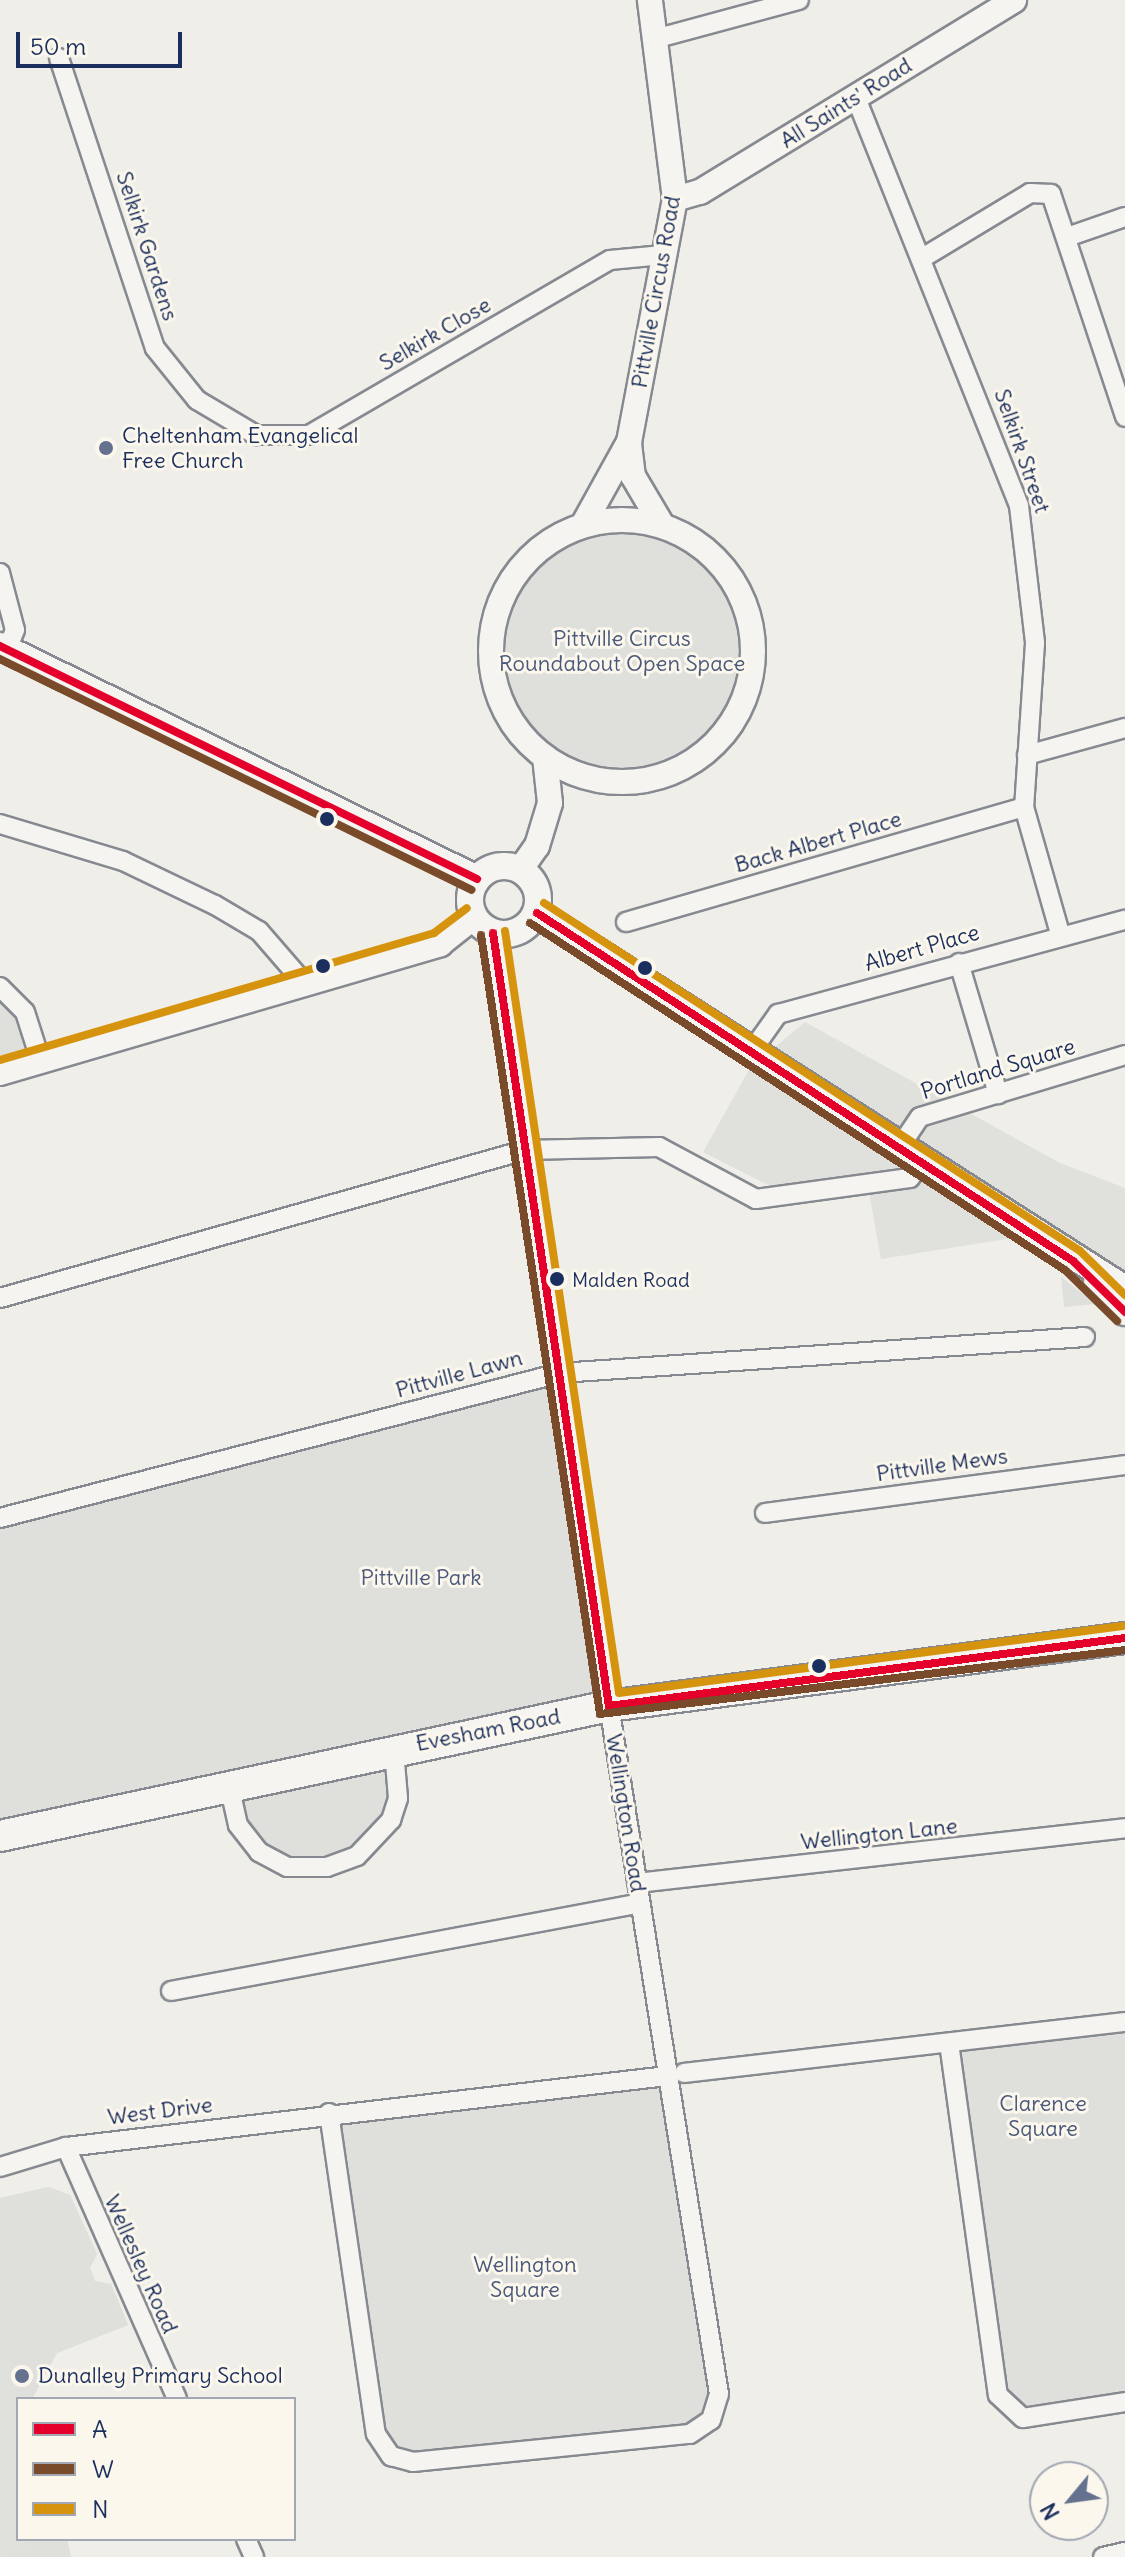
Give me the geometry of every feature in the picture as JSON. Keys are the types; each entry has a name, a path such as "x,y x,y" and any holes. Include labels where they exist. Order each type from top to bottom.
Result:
{"main road":[{"path":"3,648 477,879"},
{"path":"497,867 520,870 534,884 537,913 514,934 484,925 470,897 477,879 497,867"},
{"path":"537,913 1073,1261 1125,1289"},
{"path":"1073,1261 1125,1312"},
{"name":"Evesham Road","path":"0,1836 609,1706 1125,1638"}],"street":[{"name":"Pittville Circus Road","path":"650,0 658,38 675,199 629,442 633,476 662,525"},
{"path":"658,38 799,0"},
{"name":"All Saints' Road","path":"675,199 700,192 1014,0"},
{"name":"Selkirk Gardens","path":"59,58 155,348 185,389 230,423"},
{"name":"Selkirk Street","path":"856,98 924,257 1019,506 1035,643 1024,807 1060,933"},
{"path":"924,257 1035,191 1056,198 1125,417"},
{"path":"1070,236 1125,217"},
{"name":"Selkirk Close","path":"230,423 271,438 309,435 610,260 663,255"},
{"name":"Pittville Circus Road","path":"583,525 629,442"},
{"path":"622,519 662,525 701,546 735,584 752,632 747,692 729,728 684,767 636,781 586,777 545,757 517,730 499,696 491,639 520,568 583,525 622,519"},
{"path":"0,573 15,630 3,648"},
{"path":"1027,755 1125,728"},
{"path":"520,870 537,846 550,803 545,757"},
{"path":"550,803 586,777"},
{"name":"Back Albert Place","path":"626,922 1024,807"},
{"path":"0,824 123,861 215,905 259,931 304,983"},
{"name":"Albert Place","path":"751,1052 778,1014 1060,933 1125,920"},
{"path":"0,1073 440,944 484,925"},
{"name":"Wellington Road","path":"484,925 525,1150 640,1903 676,2075"},
{"path":"959,963 998,1094"},
{"path":"0,987 25,1012 41,1062"},
{"name":"Portland Square","path":"899,1148 920,1117 1125,1055"},
{"path":"0,1298 525,1150 659,1147 750,1198 910,1178 921,1162"},
{"name":"Pittville Lawn","path":"0,1518 560,1373 1085,1337"},
{"name":"Pittville Mews","path":"765,1513 1125,1465"},
{"path":"229,1785 238,1825 259,1852 287,1867 327,1867 357,1856 391,1820 398,1798 394,1750"},
{"name":"Wellington Lane","path":"637,1883 1125,1828"},
{"path":"171,1991 640,1903"},
{"path":"676,2075 719,2394 711,2420 690,2434 413,2462 391,2456 376,2434 329,2113 1125,2022"},
{"path":"949,2043 998,2395 1023,2418 1125,2402"},
{"name":"West Drive","path":"0,2167 66,2147 329,2113"},
{"name":"Wellesley Road","path":"66,2147 176,2397"},
{"path":"1103,2557 1125,2552"}],"shaded area":[{"path":"805,1022 1060,1163 1125,1188 1125,1281 1013,1238 881,1259 869,1192 780,1191 703,1152 750,1068"},
{"name":"Dunalley Primary School","path":"48,2187 70,2195 97,2254 90,2268 95,2281 111,2284 128,2325 57,2353 33,2397 16,2397 16,2541 67,2541 71,2557 0,2557 0,2198"}],"green space":[{"name":"Pittville Circus Roundabout Open Space","path":"622,530 668,539 707,566 734,605 743,651 734,697 707,736 668,763 622,772 576,763 537,736 510,697 501,651 510,605 537,566 576,539"},
{"path":"0,987 12,995 41,1062 0,1073"},
{"path":"1061,1277 1096,1304 1064,1307"},
{"name":"Pittville Park","path":"560,1373 609,1706 395,1752 391,1820 327,1867 259,1852 229,1788 0,1836 0,1518"},
{"name":"Clarence Square","path":"1125,2022 1125,2402 1036,2418 1004,2406 949,2043"},
{"name":"Wellington Square","path":"667,2076 719,2394 701,2428 413,2462 382,2447 329,2113"},
{"name":"Dunalley Primary School","path":"48,2187 70,2195 97,2254 90,2268 95,2281 111,2284 128,2325 57,2353 33,2397 19,2397 12,2363 0,2359 0,2198"},
{"path":"40,2541 67,2541 71,2557 2,2557"}],"transit line":[{"name":"A","path":"0,646 477,879"},
{"name":"W","path":"0,659 472,890"},
{"name":"N","path":"544,903 1080,1251 1125,1295"},
{"name":"N","path":"0,1060 434,933 467,908"},
{"name":"A","path":"537,913 1073,1261 1125,1312"},
{"name":"W","path":"530,923 1065,1270 1117,1321"},
{"name":"N","path":"505,931 619,1693 1123,1626"},
{"name":"A","path":"493,933 609,1706 1125,1638"},
{"name":"W","path":"481,935 600,1714 1125,1650"}],"place":[{"name":"Cheltenham Evangelical Free Church","path":"106,448"},
{"name":"Malden Road","path":"557,1279"},
{"name":"Dunalley Primary School","path":"22,2376"}]}
